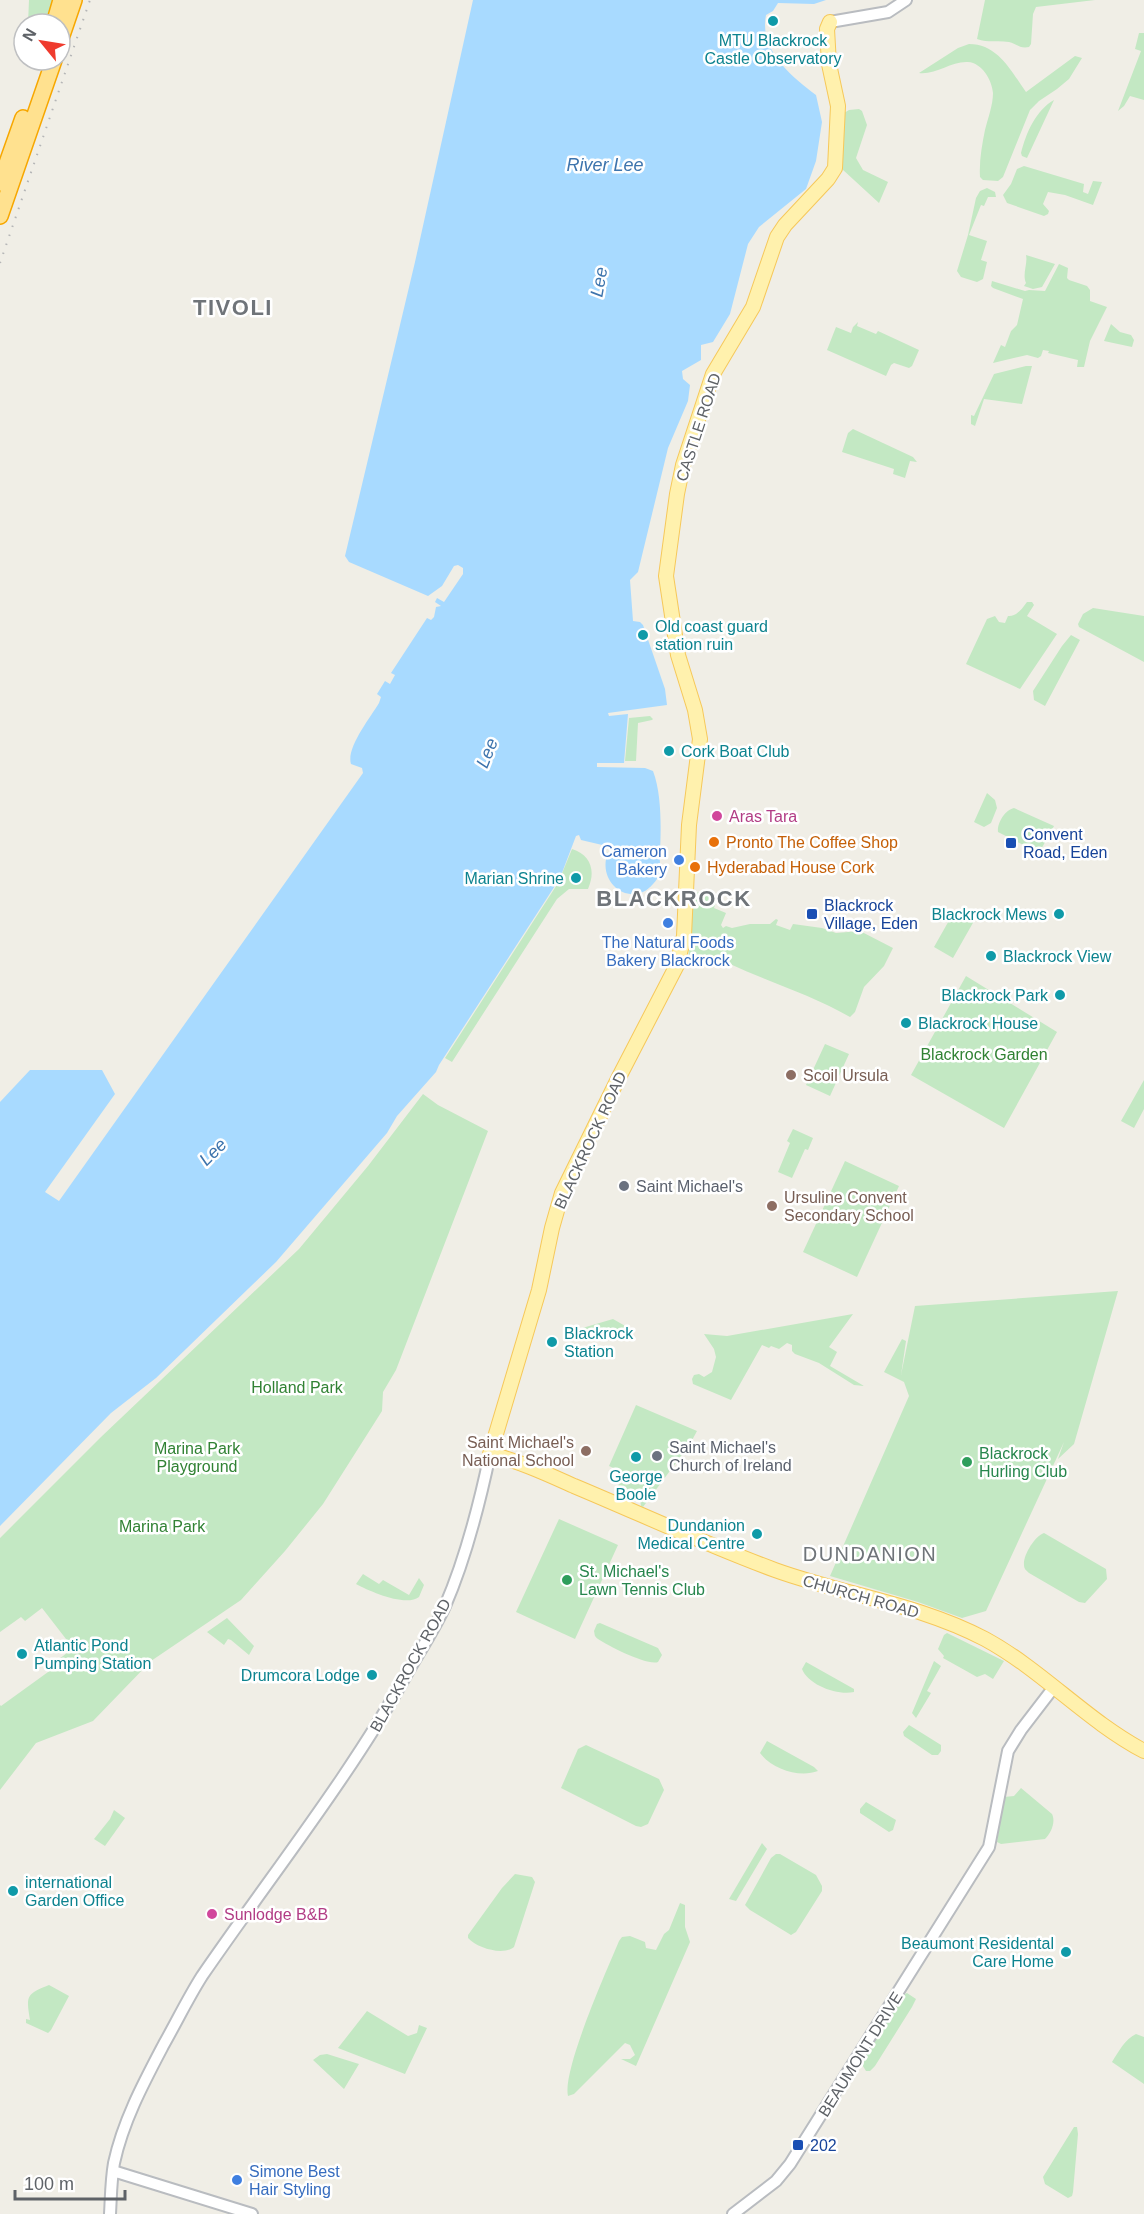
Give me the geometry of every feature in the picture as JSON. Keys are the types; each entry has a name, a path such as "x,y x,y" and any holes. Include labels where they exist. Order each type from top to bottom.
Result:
{"highway":[{"path":"0,183 39,72"},
{"path":"0,216 50,72"}],"main road":[{"name":"CASTLE ROAD","path":"687,907 689,825 700,739 696,710 678,656 666,576 677,494 683,465 713,374 753,307 777,237 835,168 838,106 829,64 827,29 830,22"},
{"name":"BLACKROCK ROAD","path":"490,1454 539,1290 560,1198 677,965 684,936 687,907"},
{"name":"CHURCH ROAD","path":"490,1454 630,1508 718,1548 774,1570 950,1623 1000,1648 1124,1739 1144,1751"}],"street":[{"name":"CASTLE ROAD","path":"830,22 888,12 906,0"},
{"name":"BLACKROCK ROAD","path":"110,2214 113,2171 122,2136 137,2098 191,1994 259,1894 344,1777 388,1707 444,1607 470,1537 490,1454"},
{"name":"BEAUMONT DRIVE","path":"733,2214 776,2181 790,2164 988,1847 1008,1751 1054,1687"},
{"path":"113,2171 252,2214"}],"green space":[{"path":"29,0 53,0 49,12 28,12"},
{"path":"985,0 1095,0 1036,7 1033,14 1031,44 1029,47 1021,47 1009,42 977,39"},
{"path":"1139,33 1144,33 1144,100 1130,96 1118,111 1141,51 1135,49"},
{"path":"969,44 979,45 996,54 1026,92 1075,56 1082,58 1069,79 1030,110 1003,177 998,181 983,180 980,177 982,147 993,98 992,88 985,73 978,65 962,62 931,72 919,73 958,48"},
{"path":"1054,100 1027,158 1022,156 1023,145 1037,116"},
{"path":"859,109 867,125 856,158 863,170 888,182 879,203 841,166 844,113"},
{"path":"1024,166 1084,184 1083,192 1088,194 1093,181 1102,182 1093,205 1065,195 1048,192 1043,204 1049,211 1044,216 1007,203 1003,195 1011,184 1017,169"},
{"path":"987,188 995,192 996,197 988,197 984,206 981,205 969,235 987,241 981,260 987,262 983,279 977,282 961,277 957,271 976,198 980,191"},
{"path":"1026,255 1055,264 1042,287 1033,289 1024,286 1026,283"},
{"path":"1059,264 1068,268 1067,278 1069,280 1087,286 1090,290 1090,301 1107,307 1090,341 1084,367 1077,367 1078,360 1043,350 1038,358 1027,355 993,363 1001,345 1005,347 1011,331 1017,325 1023,299 993,288 992,281 1025,291 1045,291"},
{"path":"858,322 857,326 876,334 878,331 919,350 912,366 909,368 894,363 886,376 827,350 836,327 851,333"},
{"path":"1111,324 1120,332 1131,335 1134,340 1132,347 1104,341"},
{"path":"1032,366 1022,404 984,399 975,426 971,424 971,415 974,416 994,374"},
{"path":"853,429 913,457 917,462 910,461 905,478 893,474 894,469 842,452 848,433"},
{"path":"1027,602 1032,602 1034,605 1027,616 1057,634 1020,689 966,664 987,619 995,616 999,622 1005,623 1008,616 1016,614"},
{"path":"1093,608 1144,616 1144,662 1079,627 1078,624 1083,614"},
{"path":"1071,635 1080,640 1045,706 1034,700 1033,691"},
{"path":"650,716 652,720 638,723 636,761 625,761 629,718"},
{"path":"987,793 995,800 997,808 991,823 984,827 974,822"},
{"path":"1014,808 1054,826 1039,853 998,832 1002,817"},
{"path":"572,849 584,855 590,864 592,876 588,889 569,889 557,899 452,1062 445,1058 558,883"},
{"path":"696,892 718,896 714,908 726,913 721,925 723,928 770,924 776,919 778,920 776,925 790,930 793,924 822,928 836,933 860,931 893,948 884,966 864,987 855,1012 850,1017 821,1002 730,964 728,966 712,962 688,961 693,899"},
{"path":"955,910 974,921 953,958 934,947"},
{"name":"Blackrock Garden","path":"966,976 1057,1032 1004,1128 911,1075"},
{"path":"825,1044 849,1054 830,1096 806,1085"},
{"path":"1144,1080 1144,1109 1134,1128 1121,1121"},
{"path":"423,1094 438,1105 488,1131 396,1370 383,1392 382,1411 323,1504 241,1600 151,1661 93,1721 36,1743 0,1790 0,1705 55,1667 53,1664 73,1648 42,1608 25,1621 21,1617 0,1632 0,1538 101,1437 299,1249 368,1166"},
{"path":"793,1129 813,1138 808,1150 805,1149 792,1178 778,1172"},
{"path":"845,1161 899,1186 857,1277 803,1252"},
{"name":"Blackrock Hurling Club","path":"1118,1291 1074,1444 1058,1459 1064,1442 986,1611 962,1618 918,1602 830,1576 909,1396 904,1382 884,1372 902,1339 906,1341 901,1375 915,1306"},
{"path":"853,1314 829,1347 837,1352 830,1366 864,1386 854,1385 819,1363 795,1354 792,1351 792,1345 787,1343 779,1349 762,1345 731,1400 693,1384 694,1375 699,1374 704,1377 712,1372 716,1357 714,1349 704,1334 727,1336"},
{"path":"613,1319 627,1327 583,1338 579,1329"},
{"path":"636,1405 697,1431 690,1444 643,1507 640,1498 626,1492 619,1497 614,1495 624,1473 609,1466"},
{"name":"St. Michael's Lawn Tennis Club","path":"559,1519 618,1545 575,1639 516,1612"},
{"path":"1044,1533 1106,1569 1107,1579 1085,1603 1079,1602 1029,1573 1025,1568 1024,1561 1028,1551 1033,1542"},
{"path":"363,1574 379,1584 383,1580 409,1595 419,1578 424,1585 419,1597 413,1600 397,1599 356,1584"},
{"path":"227,1618 254,1646 249,1655 231,1640 228,1639 224,1645 207,1632"},
{"path":"600,1623 658,1648 662,1655 658,1662 637,1658 598,1639 594,1631"},
{"path":"947,1633 1004,1661 993,1679 985,1674 977,1677 943,1658 944,1656 938,1649"},
{"path":"934,1661 941,1666 927,1691 931,1693 916,1718 912,1713"},
{"path":"806,1662 854,1689 854,1692 832,1691 810,1680 802,1669"},
{"path":"909,1725 941,1745 938,1755 932,1755 904,1736 903,1732"},
{"path":"767,1741 818,1771 794,1773 771,1764 760,1753"},
{"path":"586,1745 659,1779 664,1790 648,1824 641,1827 636,1826 561,1788 578,1749"},
{"path":"1021,1788 1052,1814 1052,1827 1045,1839 1001,1844 997,1842 1004,1797 1014,1796"},
{"path":"866,1802 896,1820 893,1830 889,1832 860,1813 860,1809"},
{"path":"114,1810 125,1818 105,1846 94,1839 110,1819"},
{"path":"762,1843 767,1849 736,1901 729,1899"},
{"path":"780,1854 816,1875 822,1886 822,1891 796,1932 791,1935 745,1905 771,1858"},
{"path":"515,1874 532,1877 535,1882 514,1947 497,1951 477,1945 468,1938 468,1935"},
{"path":"680,1903 685,1905 685,1927 690,1942 636,2066 621,2059 630,2059 635,2055 630,2045 625,2043 574,2094 568,2096 568,2083 578,2043 619,1941 622,1937 630,1936 645,1942 646,1948 656,1950 664,1934 669,1930"},
{"path":"49,1985 69,1996 48,2033 26,2023 26,2019 30,2020 29,1997"},
{"path":"907,1993 916,1999 912,2007 875,2066 870,2071 866,2071 861,2063 901,1996"},
{"path":"367,2011 408,2036 417,2033 419,2025 427,2028 405,2074 338,2048"},
{"path":"1136,2034 1144,2037 1144,2084 1112,2062 1125,2042"},
{"path":"327,2054 359,2064 344,2089 313,2060 320,2055"},
{"path":"1074,2127 1077,2127 1078,2134 1073,2192 1068,2198 1045,2184 1043,2177"}],"water":[{"name":"River Lee","path":"473,0 826,0 814,4 778,3 773,11 766,15 767,40 772,51 787,71 816,95 822,122 816,161 806,189 759,227 748,244 730,314 713,342 701,345 701,360 682,371 683,379 690,385 688,401 668,448 638,572 630,580 633,621 643,625 665,689 667,705 608,713 609,716 628,714 624,763 597,763 597,767 645,768 653,771 660,812 660,874 645,891 628,894 620,891 609,878 606,859 601,856 603,852 614,854 615,848 581,840 579,835 576,836 560,878 436,1072 397,1116 387,1133 276,1262 156,1378 111,1413 0,1526 0,1102 30,1070 102,1070 115,1094 45,1192 59,1201 363,773 362,768 351,764 350,757 355,742 379,703 381,697 377,694 385,681 390,684 395,675 391,673 427,618 431,620 436,607 441,606 435,602 437,598 444,602 463,574 463,568 458,565 454,566 442,586 428,596 349,562 345,556 415,262"}],"railway":[{"path":"0,263 90,0"}],"place":[{"name":"MTU Blackrock Castle Observatory","path":"773,21"},
{"name":"Old coast guard station ruin","path":"643,635"},
{"name":"Cork Boat Club","path":"669,751"},
{"name":"Aras Tara","path":"717,816"},
{"name":"Pronto The Coffee Shop","path":"714,842"},
{"name":"Convent Road, Eden","path":"1011,843"},
{"name":"Cameron Bakery","path":"679,860"},
{"name":"Hyderabad House Cork","path":"695,867"},
{"name":"Marian Shrine","path":"576,878"},
{"name":"Blackrock Village, Eden","path":"812,914"},
{"name":"Blackrock Mews","path":"1059,914"},
{"name":"The Natural Foods Bakery Blackrock","path":"668,923"},
{"name":"Blackrock View","path":"991,956"},
{"name":"Blackrock Park","path":"1060,995"},
{"name":"Blackrock House","path":"906,1023"},
{"name":"Scoil Ursula","path":"791,1075"},
{"name":"Saint Michael's","path":"624,1186"},
{"name":"Ursuline Convent Secondary School","path":"772,1206"},
{"name":"Blackrock Station","path":"552,1342"},
{"name":"Saint Michael's National School","path":"586,1451"},
{"name":"Saint Michael's Church of Ireland","path":"657,1456"},
{"name":"George Boole","path":"636,1457"},
{"name":"Blackrock Hurling Club","path":"967,1462"},
{"name":"Dundanion Medical Centre","path":"757,1534"},
{"name":"St. Michael's Lawn Tennis Club","path":"567,1580"},
{"name":"Atlantic Pond Pumping Station","path":"22,1654"},
{"name":"Drumcora Lodge","path":"372,1675"},
{"name":"international Garden Office","path":"13,1891"},
{"name":"Sunlodge B&B","path":"212,1914"},
{"name":"Beaumont Residental Care Home","path":"1066,1952"},
{"name":"202","path":"798,2145"},
{"name":"Simone Best Hair Styling","path":"237,2180"}],"district":[{"name":"TIVOLI","path":"233,307"},
{"name":"BLACKROCK","path":"674,898"},
{"name":"DUNDANION","path":"870,1554"}],"water label":[{"name":"Lee","path":"599,282"},
{"name":"Lee","path":"487,753"},
{"name":"Lee","path":"213,1152"}],"park label":[{"name":"Holland Park","path":"297,1387"},
{"name":"Marina Park Playground","path":"197,1457"},
{"name":"Marina Park","path":"162,1526"}]}
